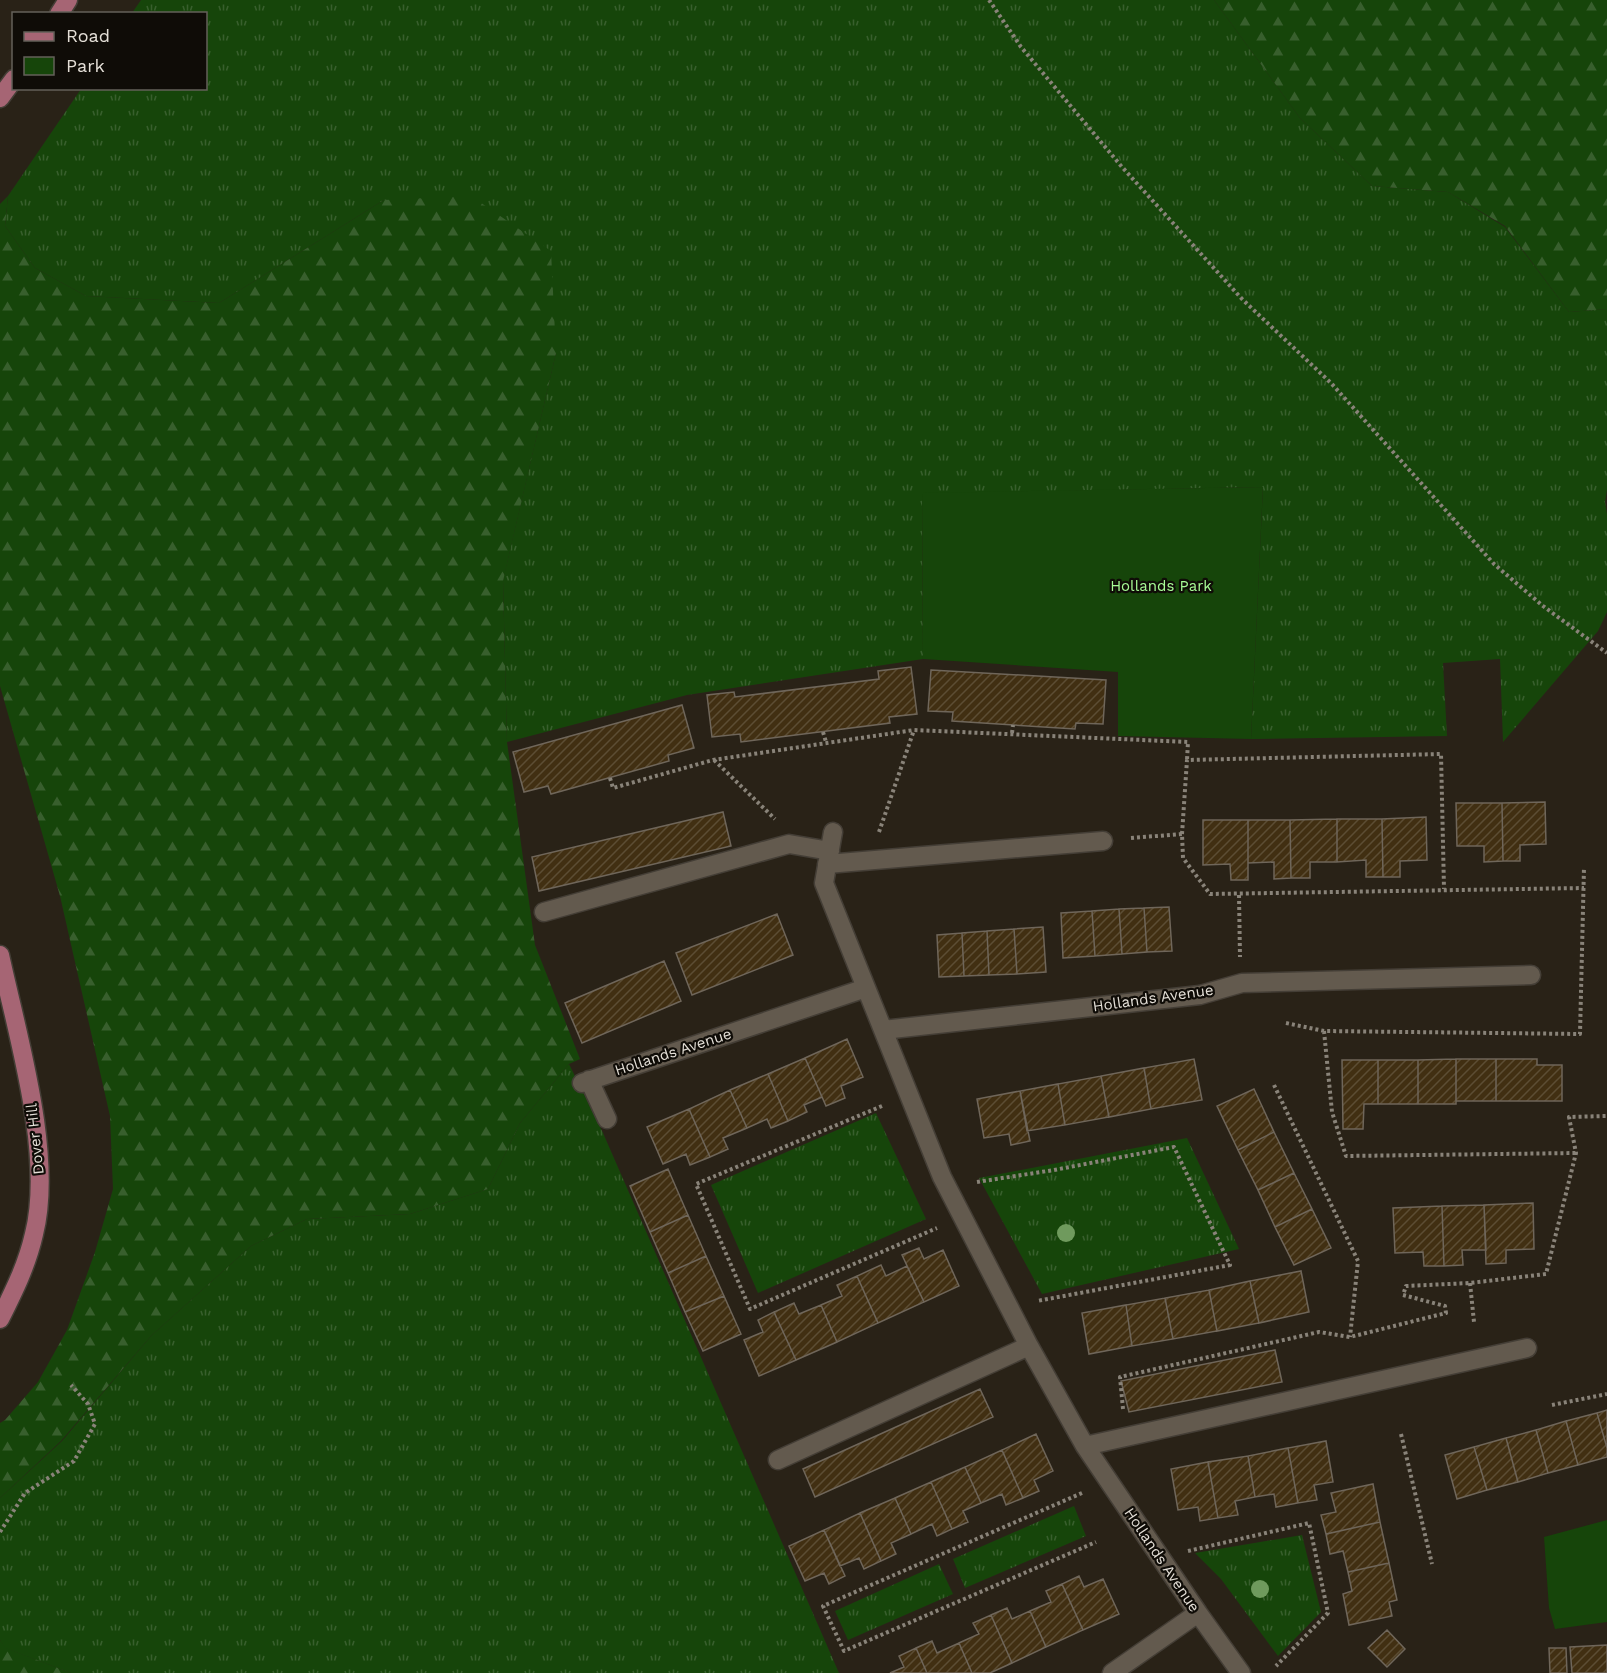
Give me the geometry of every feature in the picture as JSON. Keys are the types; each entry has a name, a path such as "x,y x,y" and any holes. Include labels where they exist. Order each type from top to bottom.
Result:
{"main road":[{"path":"0,98 12,82"},
{"name":"Dover Hill","path":"0,954 33,1107 40,1193 35,1232 23,1274 0,1319"}],"street":[{"name":"Hollands Avenue","path":"833,832 824,883 942,1177 1029,1346 1086,1446 1241,1673"},
{"path":"544,912 789,844 829,857 1103,841"},
{"name":"Hollands Avenue","path":"883,1030 1200,995 1242,983 1531,975"},
{"name":"Hollands Avenue","path":"607,1119 586,1081 866,988"},
{"path":"778,1460 1029,1346"},
{"path":"1086,1446 1527,1348"},
{"path":"1112,1673 1198,1613"}],"path":[{"path":"989,0 1022,47 1122,167 1242,299 1331,383 1494,564 1543,606 1607,653"},
{"path":"1012,733 1013,725"},
{"path":"880,828 914,730"},
{"path":"610,778 613,788 713,760 914,730 1188,742 1182,834 1183,858 1210,894 1584,888"},
{"path":"823,732 826,742"},
{"path":"1187,760 1442,754 1444,889"},
{"path":"713,760 778,822"},
{"path":"1103,841 1182,834"},
{"path":"1239,895 1240,958"},
{"path":"1324,1031 1332,1112 1346,1156 1576,1153"},
{"path":"1274,1085 1358,1261 1350,1336"},
{"path":"882,1106 696,1184 750,1309 944,1225"},
{"path":"1124,1413 1120,1377 1319,1332 1350,1336 1446,1313 1445,1305 1403,1295 1406,1286 1470,1283 1546,1274 1576,1153 1569,1117 1607,1116"},
{"path":"976,1182 1174,1147 1230,1265 1032,1302"},
{"path":"1470,1283 1474,1322"},
{"path":"0,1532 25,1493 74,1461 94,1424 88,1404 71,1385"},
{"path":"1552,1405 1607,1394"},
{"path":"1401,1434 1432,1564"},
{"path":"1082,1494 823,1605 844,1651 1096,1542"},
{"path":"1184,1552 1309,1523 1328,1613 1276,1666"}],"green space":[{"path":"141,0 1214,0 1300,118 1372,186 1448,192 1505,227 1569,312 1607,309 1607,490 1605,502 1607,612 1598,631 1503,742 1500,659 1443,663 1447,736 1251,739 1263,487 922,494 923,659 687,695 507,742 503,580 556,353 384,200 219,303 86,296 35,268 5,226 8,196 80,90 207,90 207,12 133,12"},
{"path":"1214,0 1607,0 1607,309 1569,312 1505,226 1448,192 1372,186 1300,118"},
{"path":"8,196 5,226 35,268 86,296 219,303 384,200 471,196 551,251 556,353 503,581 507,742 535,945 580,1059 569,1064 520,1123 488,1189 410,1214 307,1219 251,1246 151,1336 61,1441 0,1498 0,1423 38,1382 67,1330 95,1252 113,1189 110,1116 60,896 0,686 0,204"},
{"name":"Hollands Park","path":"1263,487 1251,739 1118,736 1118,672 923,659 922,493"},
{"path":"569,1064 603,1133 839,1673 71,1673 5,1648 0,1640 0,1498 62,1441 151,1336 251,1246 307,1219 410,1214 488,1189 520,1123"},
{"path":"876,1113 926,1219 758,1293 711,1185"},
{"path":"1187,1138 1239,1249 1042,1294 979,1178"},
{"path":"1074,1506 1086,1536 965,1588 953,1559"},
{"path":"1607,1520 1607,1622 1555,1629 1549,1608 1544,1537"},
{"path":"1302,1535 1321,1612 1278,1656 1221,1579 1195,1553"},
{"path":"939,1564 953,1594 848,1640 835,1611"},
{"path":"0,1640 6,1648 71,1673 0,1673"}],"building":[{"path":"911,667 917,714 889,717 890,723 741,742 740,734 712,737 707,695 734,692 735,697 879,679 878,671"},
{"path":"931,670 1106,680 1103,724 1076,723 1075,729 952,721 953,712 928,711"},
{"path":"682,705 694,748 668,755 669,761 551,794 548,786 524,792 513,752"},
{"path":"1545,802 1546,844 1520,845 1520,861 1503,861 1502,803"},
{"path":"1456,803 1502,803 1503,861 1484,862 1484,846 1457,846"},
{"path":"723,812 731,846 539,891 532,857"},
{"path":"1426,817 1427,860 1400,861 1400,877 1383,877 1382,819"},
{"path":"1337,819 1382,819 1383,877 1366,877 1366,860 1337,862"},
{"path":"1337,819 1337,862 1310,862 1310,878 1291,878 1290,820"},
{"path":"1203,820 1248,820 1248,880 1231,880 1230,864 1203,865"},
{"path":"1248,820 1290,820 1291,878 1274,879 1274,862 1248,863"},
{"path":"1169,907 1172,951 1147,952 1144,908"},
{"path":"1144,908 1147,952 1122,954 1119,909"},
{"path":"1119,909 1122,954 1095,956 1092,911"},
{"path":"1092,911 1095,956 1063,958 1061,913"},
{"path":"777,914 793,955 692,995 676,953"},
{"path":"1043,927 1046,972 1017,974 1014,929"},
{"path":"1014,929 1017,974 989,975 987,931"},
{"path":"987,931 989,975 964,976 962,933"},
{"path":"962,933 964,976 939,977 937,935"},
{"path":"664,961 681,1001 582,1043 565,1003"},
{"path":"847,1039 863,1077 841,1086 845,1098 826,1106 805,1058"},
{"path":"805,1058 822,1097 804,1105 807,1112 788,1121 768,1074"},
{"path":"1194,1059 1202,1100 1151,1109 1144,1068"},
{"path":"1456,1059 1456,1104 1418,1104 1418,1060"},
{"path":"1456,1059 1496,1059 1496,1101 1456,1101"},
{"path":"1496,1059 1537,1059 1537,1065 1562,1065 1562,1101 1496,1101"},
{"path":"1342,1060 1378,1060 1378,1104 1364,1104 1363,1129 1343,1129"},
{"path":"1378,1060 1418,1060 1418,1104 1378,1104"},
{"path":"1144,1068 1151,1109 1109,1117 1101,1076"},
{"path":"768,1074 788,1121 771,1128 767,1119 747,1128 730,1090"},
{"path":"1101,1076 1109,1117 1065,1125 1058,1084"},
{"path":"1058,1084 1065,1125 1027,1131 1020,1091"},
{"path":"1254,1089 1274,1132 1238,1150 1217,1106"},
{"path":"730,1090 747,1128 723,1138 728,1149 710,1157 689,1109"},
{"path":"1020,1091 1030,1141 1011,1145 1009,1134 984,1138 977,1099"},
{"path":"689,1109 710,1157 690,1165 686,1154 663,1164 647,1127"},
{"path":"1274,1132 1294,1173 1258,1190 1238,1150"},
{"path":"668,1169 688,1215 650,1232 630,1186"},
{"path":"1294,1173 1312,1209 1275,1227 1258,1190"},
{"path":"1533,1203 1534,1249 1506,1250 1506,1263 1486,1264 1484,1205"},
{"path":"1484,1205 1486,1250 1462,1250 1463,1265 1444,1266 1442,1206"},
{"path":"1442,1206 1444,1266 1424,1266 1423,1252 1395,1253 1393,1208"},
{"path":"1312,1209 1331,1248 1294,1265 1275,1227"},
{"path":"688,1215 706,1256 668,1273 650,1232"},
{"path":"919,1248 924,1259 943,1250 959,1286 924,1302 902,1255"},
{"path":"706,1256 724,1296 685,1312 668,1273"},
{"path":"881,1265 886,1276 907,1266 924,1302 878,1323 857,1276"},
{"path":"1301,1271 1309,1312 1259,1323 1250,1281"},
{"path":"857,1276 878,1323 837,1342 821,1305 842,1296 837,1285"},
{"path":"1250,1281 1259,1323 1217,1331 1209,1290"},
{"path":"1209,1290 1217,1331 1173,1339 1165,1298"},
{"path":"724,1296 741,1334 703,1351 685,1312"},
{"path":"1165,1298 1173,1339 1132,1346 1126,1305"},
{"path":"794,1303 799,1314 821,1305 837,1342 796,1360 774,1312"},
{"path":"1126,1305 1132,1346 1089,1354 1082,1313"},
{"path":"774,1312 796,1360 759,1376 744,1340 763,1332 758,1320"},
{"path":"1275,1350 1282,1382 1129,1412 1121,1381"},
{"path":"980,1389 993,1417 815,1497 803,1469"},
{"path":"1607,1410 1607,1448 1597,1413"},
{"path":"1597,1413 1607,1448 1607,1457 1578,1465 1566,1421"},
{"path":"1566,1421 1578,1465 1548,1473 1536,1430"},
{"path":"1536,1430 1548,1473 1518,1482 1506,1438"},
{"path":"1036,1434 1053,1471 1034,1480 1039,1491 1023,1498 1002,1450"},
{"path":"1506,1438 1518,1482 1487,1490 1474,1447"},
{"path":"1326,1441 1333,1482 1314,1485 1317,1500 1298,1503 1288,1448"},
{"path":"1474,1447 1487,1490 1457,1499 1445,1455"},
{"path":"1288,1448 1298,1503 1276,1507 1274,1494 1255,1497 1248,1456"},
{"path":"1002,1450 1023,1498 1006,1505 1002,1494 981,1503 965,1467"},
{"path":"1248,1456 1255,1497 1235,1501 1238,1515 1218,1518 1208,1462"},
{"path":"1208,1462 1218,1518 1200,1521 1198,1507 1178,1510 1171,1469"},
{"path":"965,1467 981,1503 963,1511 968,1522 952,1529 931,1482"},
{"path":"931,1482 952,1529 937,1536 932,1524 911,1534 895,1498"},
{"path":"1373,1484 1380,1522 1326,1534 1321,1515 1336,1512 1331,1493"},
{"path":"895,1498 911,1534 891,1543 896,1554 881,1561 860,1513"},
{"path":"860,1513 881,1561 864,1569 859,1558 840,1566 824,1530"},
{"path":"1380,1522 1389,1563 1348,1572 1343,1551 1330,1554 1326,1534"},
{"path":"824,1530 845,1576 829,1584 824,1573 805,1581 789,1546"},
{"path":"1389,1563 1397,1600 1389,1602 1392,1616 1349,1625 1343,1594 1352,1591 1348,1572"},
{"path":"1079,1576 1084,1587 1103,1579 1119,1614 1083,1630 1062,1584"},
{"path":"1062,1584 1083,1630 1046,1647 1030,1611 1051,1602 1046,1591"},
{"path":"1007,1608 1012,1619 1030,1611 1046,1647 1012,1663 991,1615"},
{"path":"991,1615 1012,1663 990,1673 972,1673 959,1643 979,1634 973,1623"},
{"path":"1387,1630 1405,1649 1387,1667 1368,1648"},
{"path":"932,1641 937,1653 959,1643 972,1673 927,1673 916,1648"},
{"path":"1607,1645 1607,1673 1572,1673 1570,1647"},
{"path":"916,1648 927,1673 890,1673 904,1667 899,1656"},
{"path":"1549,1648 1566,1648 1567,1673 1550,1673"}]}
